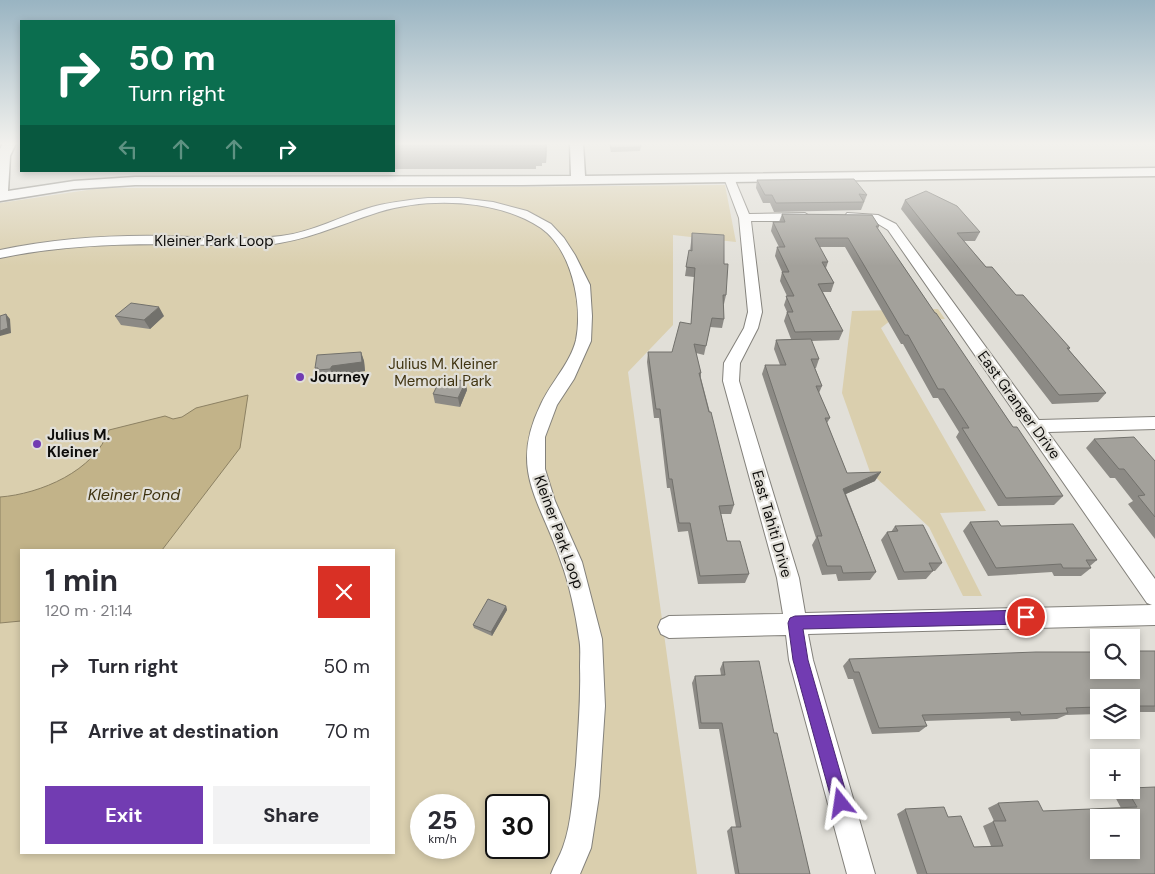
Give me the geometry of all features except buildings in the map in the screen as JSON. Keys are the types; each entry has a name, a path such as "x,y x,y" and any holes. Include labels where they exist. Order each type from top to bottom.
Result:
{"street":[{"path":"1,184 0,197 93,184"},
{"name":"East Tahiti Drive","path":"731,184 745,218 755,312 751,328 732,363 731,381 788,578 801,660 860,874"},
{"name":"Kleiner Park Loop","path":"0,254 84,241 257,242 283,240 321,230 375,210 428,200 459,201 493,206 523,214 547,227 560,241 569,255 582,285 585,316 583,341 566,379 549,404 536,437 536,469 545,501 572,562 591,638 593,706 586,796 577,848 565,874"},
{"name":"East Granger Drive","path":"841,216 878,219 892,227 1155,596"},
{"path":"745,218 813,217"},
{"path":"1034,426 1155,423"},
{"path":"669,627 1155,615"}],"green space":[{"name":"Julius M. Kleiner Memorial Park","path":"725,185 736,242 673,235 673,325 628,372 697,874 0,874 0,203 101,188"},
{"path":"938,309 945,319 891,320 881,328 986,511 940,513 982,596 963,596 929,527 870,472 842,393 852,311"}],"water":[{"name":"Kleiner Pond","path":"248,395 240,448 163,549 20,549 20,621 0,623 0,497 32,491 64,478 92,457 102,445 109,430 165,416 173,419 182,417 196,408"}],"place":[{"name":"Journey","path":"300,377"},
{"name":"Julius M. Kleiner","path":"37,444"}],"route":[{"path":"841,803 801,660 795,623 1026,617"}]}
